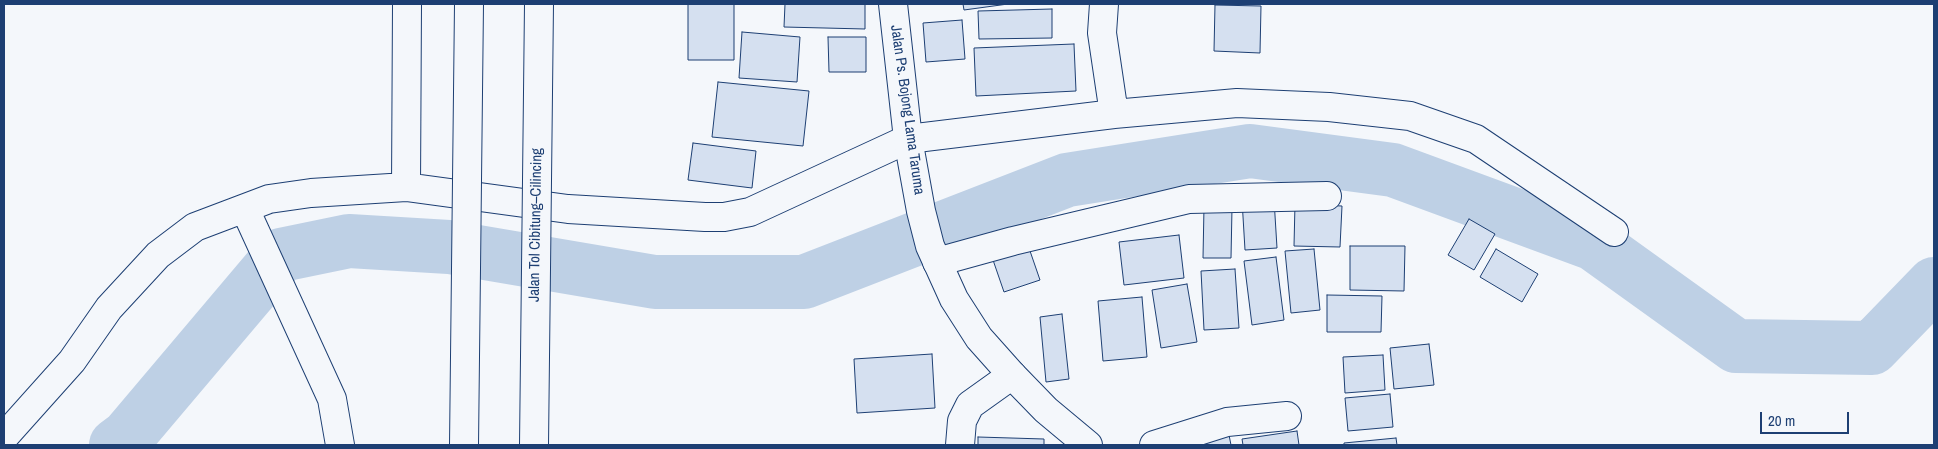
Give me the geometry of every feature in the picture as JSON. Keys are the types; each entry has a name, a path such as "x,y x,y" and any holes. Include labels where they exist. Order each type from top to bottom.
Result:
{"main road":[{"path":"406,186 407,4"},
{"path":"464,445 469,4"},
{"name":"Jalan Tol Cibitung–Cilincing","path":"534,445 539,4"},
{"name":"Jalan Ps. Bojong Lama Taruma","path":"893,4 908,139 921,211 934,254 954,299 979,338 1046,410 1088,445"},
{"path":"1104,4 1102,33 1114,114"},
{"path":"4,437 72,361 109,308 158,255 195,227 269,200 311,193 406,186 568,208 724,217 750,212 908,139 1114,114 1237,103 1329,107 1410,116 1476,139 1614,232"},
{"path":"934,254 1013,241 1189,199 1327,196"},
{"path":"245,209 332,399 340,445"},
{"path":"960,445 962,421 970,405 1012,375"},
{"path":"1154,445 1227,422 1287,416"}],"building":[{"path":"688,4 734,4 734,60 688,60"},
{"path":"785,4 865,4 865,29 784,27"},
{"path":"963,4 1008,4 964,10"},
{"path":"1215,5 1261,6 1260,53 1214,51"},
{"path":"1052,9 1052,38 979,39 978,11"},
{"path":"962,20 965,59 926,62 923,23"},
{"path":"742,32 800,37 797,82 739,78"},
{"path":"828,37 866,37 866,72 829,72"},
{"path":"1074,44 1076,91 976,96 974,48"},
{"path":"718,82 809,91 803,146 712,137"},
{"path":"693,143 756,151 752,188 688,180"},
{"path":"1274,199 1277,248 1245,250 1242,200"},
{"path":"1295,204 1342,206 1340,247 1294,246"},
{"path":"1204,207 1232,208 1231,258 1203,258"},
{"path":"1469,219 1495,234 1474,270 1448,255"},
{"path":"1179,235 1184,278 1124,285 1119,242"},
{"path":"1350,246 1405,246 1404,291 1350,290"},
{"path":"1029,248 1040,280 1004,292 993,260"},
{"path":"1314,249 1320,310 1291,313 1285,251"},
{"path":"1496,249 1538,274 1522,302 1480,277"},
{"path":"1276,257 1284,320 1252,325 1244,261"},
{"path":"1235,269 1239,328 1204,330 1201,271"},
{"path":"1187,284 1197,342 1161,348 1152,290"},
{"path":"1327,295 1382,296 1381,332 1327,332"},
{"path":"1142,297 1147,357 1103,361 1098,301"},
{"path":"1062,314 1069,379 1046,382 1040,317"},
{"path":"1429,344 1434,385 1394,389 1390,348"},
{"path":"932,354 935,408 857,413 854,359"},
{"path":"1383,355 1385,390 1345,393 1343,357"},
{"path":"1390,394 1393,427 1348,431 1345,398"},
{"path":"1297,431 1299,445 1243,445 1242,439"},
{"path":"1229,435 1231,445 1187,445"},
{"path":"978,437 1044,439 1044,445 978,445"},
{"path":"1396,438 1397,445 1344,445 1344,443"}],"waterway":[{"path":"116,445 128,436 281,255 349,241 449,247 655,282 804,282 1067,180 1250,151 1393,170 1594,244 1736,346 1872,348 1934,284"}]}
